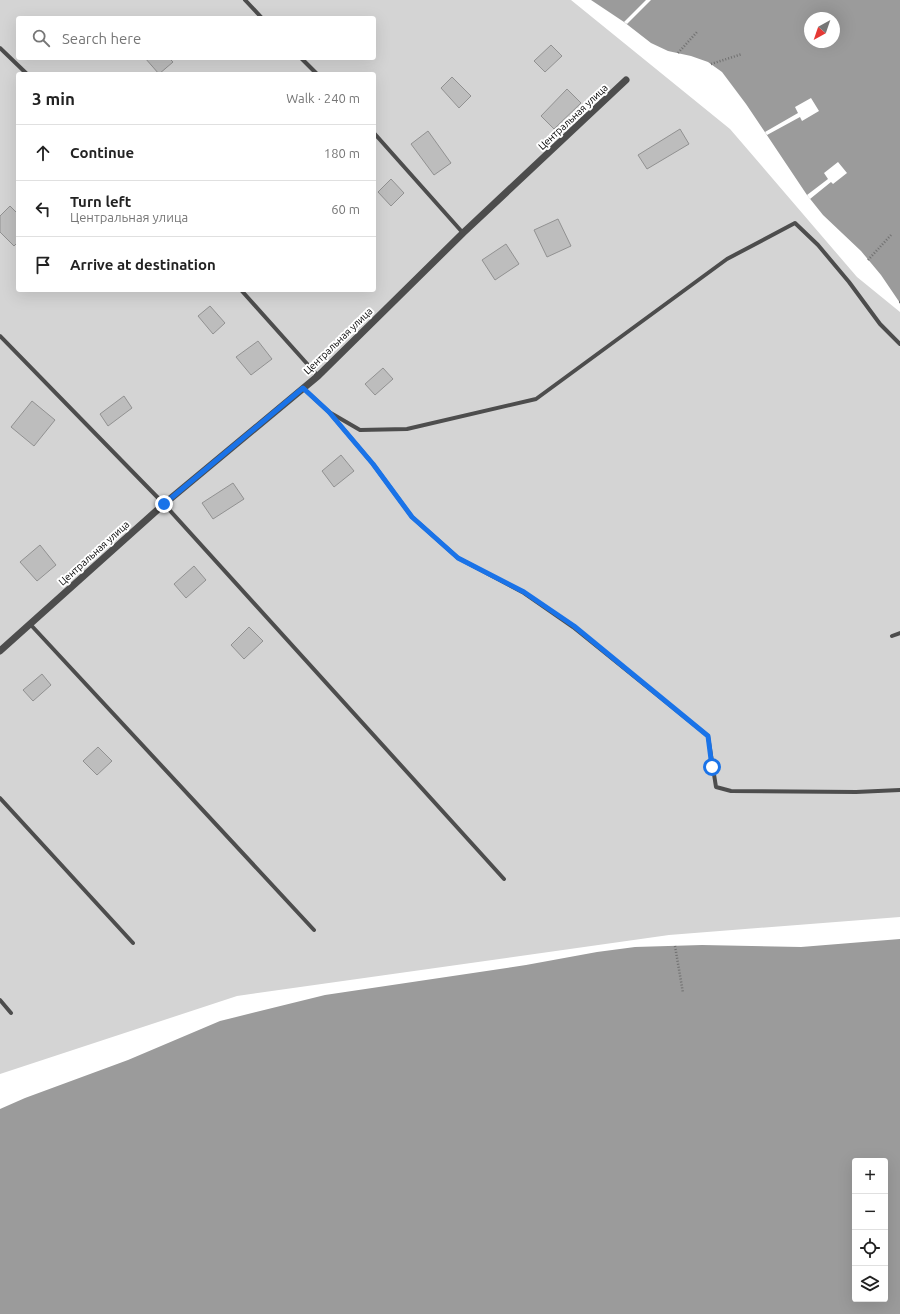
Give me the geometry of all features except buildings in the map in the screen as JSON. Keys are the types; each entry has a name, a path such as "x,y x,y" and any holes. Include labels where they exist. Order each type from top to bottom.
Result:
{"street":[{"path":"245,0 260,16"},
{"path":"0,48 25,72"},
{"path":"303,60 315,72"},
{"name":"Центральная улица","path":"0,652 164,504 318,376 463,233 626,80"},
{"path":"376,135 463,233"},
{"path":"329,412 360,430 407,429 536,399 727,259 795,224 818,245 849,282 880,324 900,344"},
{"path":"243,292 318,376"},
{"path":"0,336 164,504 504,879"},
{"path":"303,388 329,412 373,464 412,517 458,558 524,592 574,626 708,736 716,787 731,791 856,792 900,790"},
{"path":"30,624 314,930"},
{"path":"892,636 900,633"},
{"path":"0,798 133,943"},
{"path":"0,1000 12,1013"}],"path":[{"path":"678,53 697,32"},
{"path":"711,64 742,54"},
{"path":"868,260 891,235"},
{"path":"675,946 683,993"}],"shaded area":[{"path":"0,0 571,0 730,129 857,277 900,312 900,917 669,935 237,996 0,1074"},
{"path":"591,0 900,0 900,303 881,275 861,251 823,215 807,195 746,104 722,72 708,62 691,56 668,51 651,43 624,22"},
{"path":"900,939 900,1314 0,1314 0,1109 25,1098 128,1060 220,1021 325,995 526,965 597,952 635,947 702,945 801,947"}],"pier":[{"path":"646,0 651,0 627,24 624,22"},
{"path":"811,98 819,111 802,121 800,117 767,135 765,132 798,113 795,107"},
{"path":"838,162 847,173 833,184 831,182 810,199 807,195 828,179 824,173"}],"route":[{"path":"164,504 303,388 329,412 373,464 412,517 458,558 524,592 574,626 708,736 712,767"}]}
